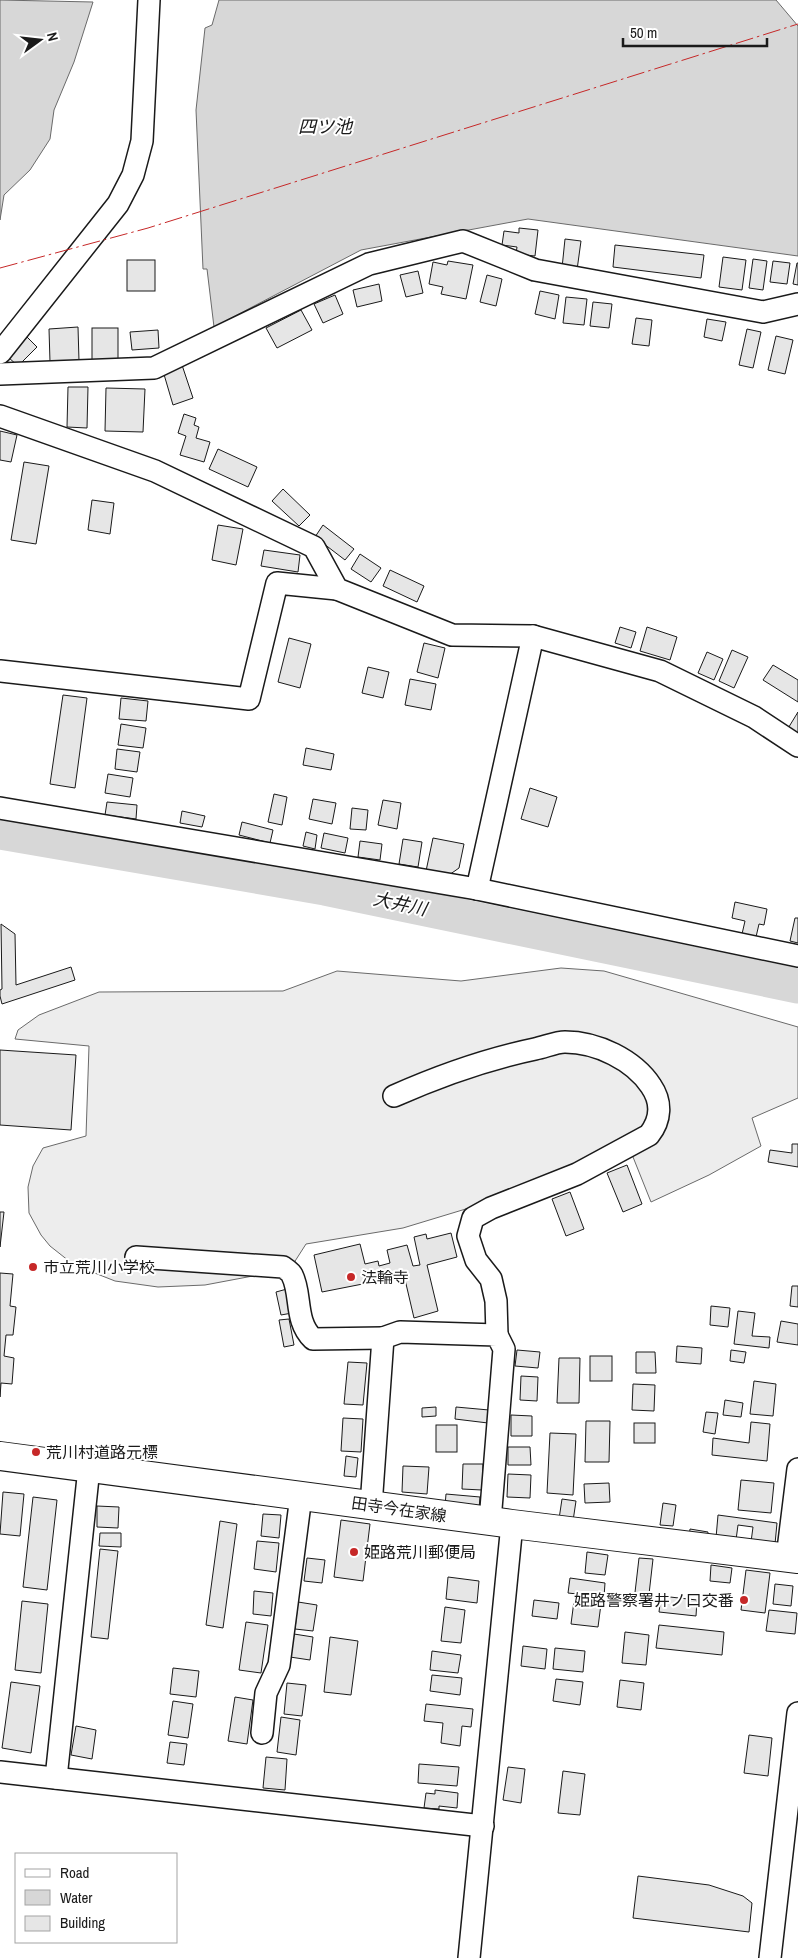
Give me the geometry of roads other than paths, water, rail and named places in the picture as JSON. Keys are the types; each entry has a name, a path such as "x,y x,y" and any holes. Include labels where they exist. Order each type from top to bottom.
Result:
{"main road":[{"name":"田寺今在家線","path":"0,1456 501,1523 792,1559"}],"street":[{"path":"0,353 118,204 133,175 142,141 149,0"},
{"path":"0,374 154,368 369,264 464,241 535,270 763,312 798,304"},
{"path":"0,416 155,471 314,546 336,589"},
{"path":"0,671 249,700 278,583 336,589 452,634 533,636 660,670 754,717 798,746"},
{"path":"477,888 533,636"},
{"path":"0,808 477,888 798,956"},
{"path":"394,1096 466,1069 524,1051 565,1042 587,1046 623,1059 643,1074 654,1090 660,1111 656,1126 649,1135 577,1174 492,1208 473,1218 468,1236 476,1260 491,1279 496,1301 498,1335 504,1349 501,1523 483,1826 469,1958"},
{"path":"136,1257 283,1267 292,1275 302,1321 306,1333 313,1339 383,1338 400,1332 498,1335"},
{"path":"371,1506 383,1338"},
{"path":"56,1778 89,1468"},
{"path":"792,1559 798,1469"},
{"path":"262,1733 266,1693 279,1665 301,1496"},
{"path":"770,1958 798,1713"},
{"path":"0,1772 483,1826"}],"water":[{"path":"0,0 93,2 74,62 54,110 50,139 30,170 4,195 0,220"},
{"name":"四ツ池","path":"219,0 776,0 798,26 798,256 528,219 361,250 214,327 207,269 203,269 196,110 205,28 212,25"}],"waterway":[{"name":"大井川","path":"0,832 325,888 798,986"}],"place":[{"name":"市立荒川小学校","path":"33,1267"},
{"name":"法輪寺","path":"351,1277"},
{"name":"荒川村道路元標","path":"36,1452"},
{"name":"姫路荒川郵便局","path":"354,1552"},
{"name":"姫路警察署井ノ口交番","path":"744,1600"}]}
